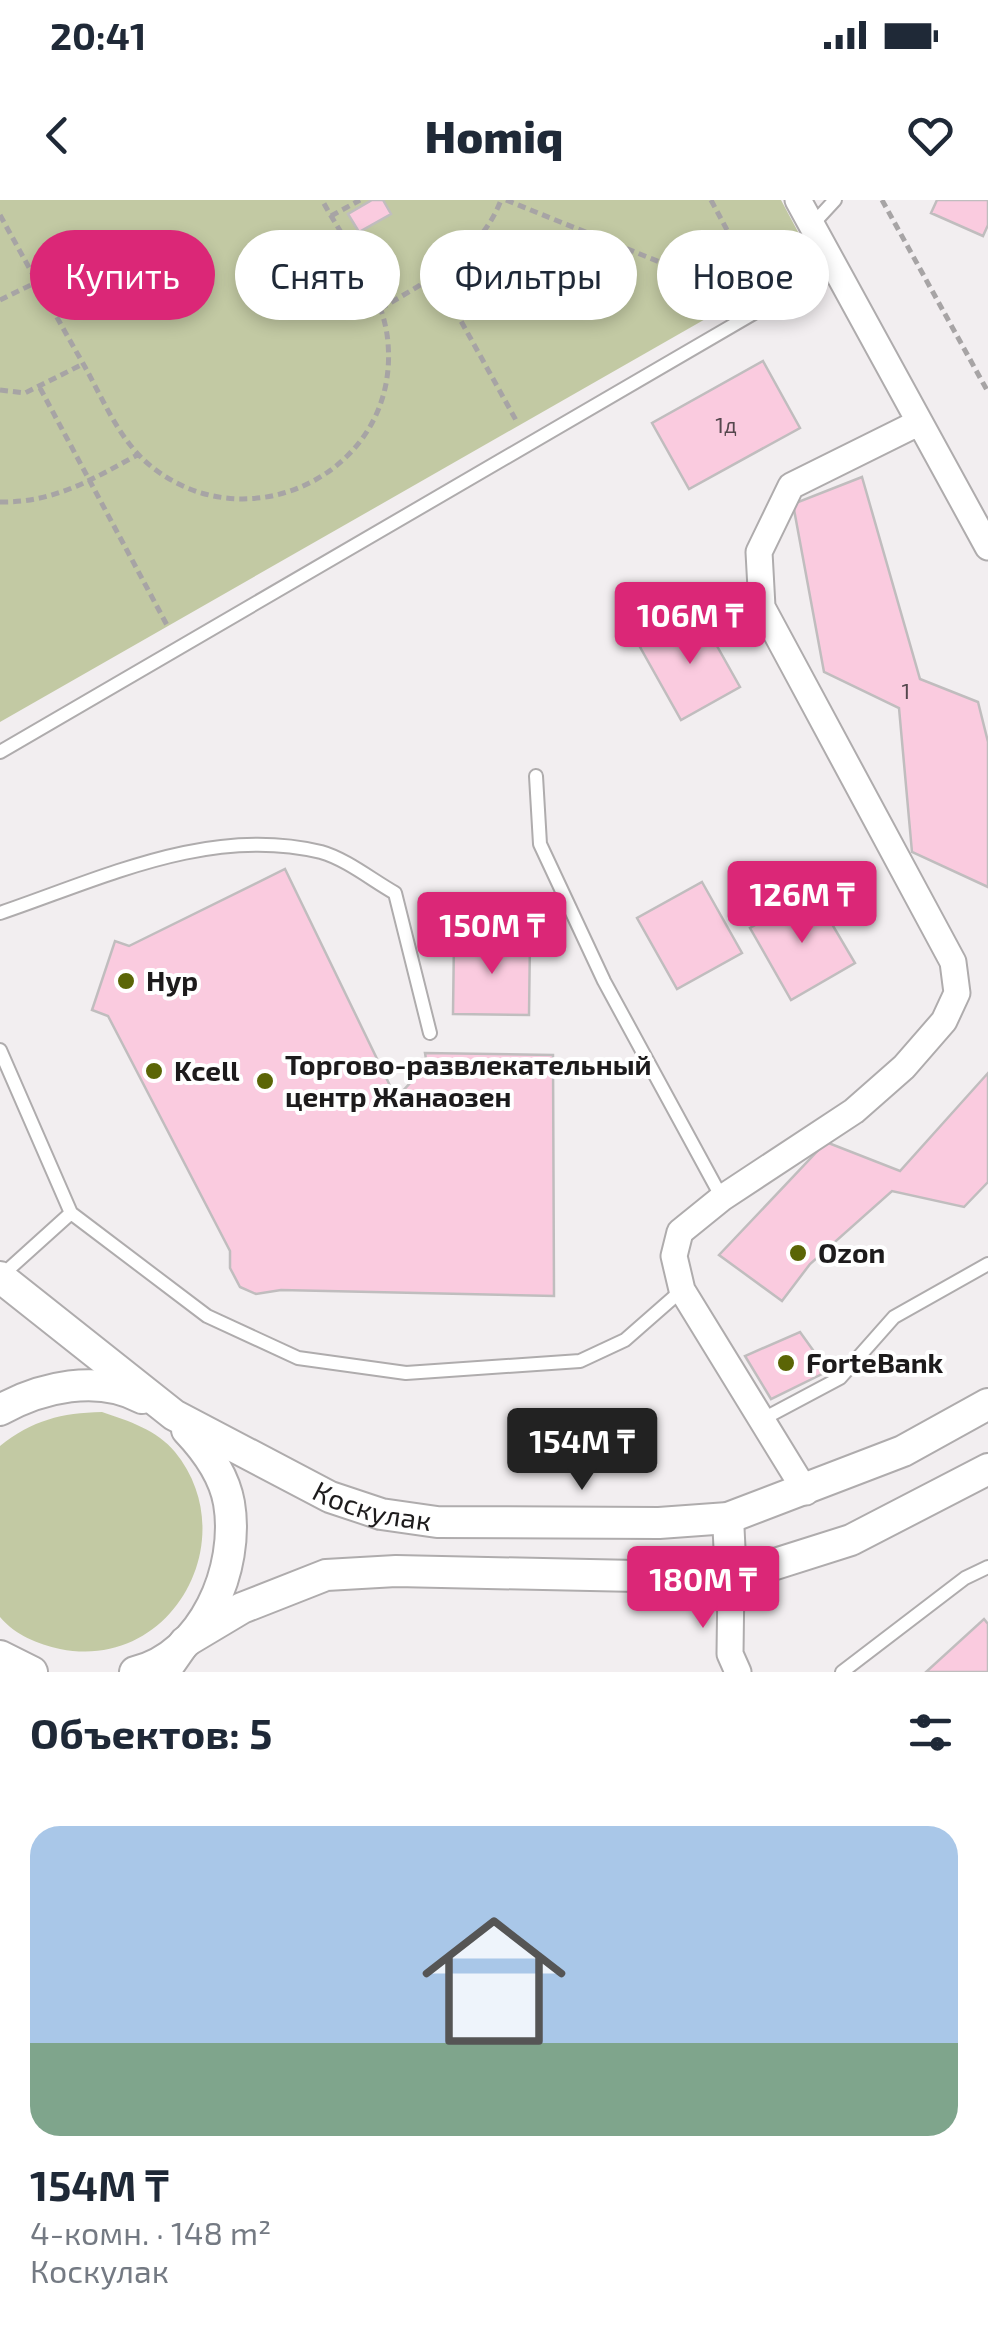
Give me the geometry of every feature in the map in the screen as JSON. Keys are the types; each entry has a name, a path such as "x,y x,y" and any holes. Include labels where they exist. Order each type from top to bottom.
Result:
{"street":[{"path":"798,200 988,547"},
{"path":"806,1492 682,1290 674,1256 680,1232 722,1198 854,1111 904,1068 944,1022 958,993 953,962 762,607 759,552 791,486 918,424"},
{"path":"0,1277 174,1415 209,1454 229,1501 231,1552 216,1601 164,1672"},
{"path":"0,1410 44,1390 89,1385 134,1393 174,1415"},
{"name":"Коскулак","path":"174,1415 330,1497 380,1514 455,1522 659,1524 728,1518 806,1492 903,1451 988,1404"},
{"name":"Коскулак","path":"134,1672 242,1608 326,1575 396,1572 731,1578 852,1540 988,1469"},
{"path":"728,1518 730,1654 738,1672"},
{"path":"0,1656 32,1672"}],"lane":[{"path":"811,226 835,200"},
{"path":"829,269 833,267"},
{"path":"0,752 743,320"},
{"path":"536,776 540,844 604,982 722,1198"},
{"path":"0,913 178,852 243,843 323,853 395,892 430,1033"},
{"path":"0,1050 72,1213 207,1316 298,1358 406,1373 580,1361 625,1340 682,1290"},
{"path":"0,1277 72,1213"},
{"path":"763,1419 840,1378 894,1317 988,1264"},
{"path":"842,1672 965,1578 988,1567"}],"path":[{"path":"322,200 338,230"},
{"path":"331,216 360,200"},
{"path":"484,230 504,200 657,262"},
{"path":"711,200 727,230"},
{"path":"882,200 988,392"},
{"path":"0,215 30,268"},
{"path":"0,300 30,286"},
{"path":"59,320 139,454 167,479 213,498 263,500 310,486 350,456 377,414 388,366 382,320"},
{"path":"460,320 517,422"},
{"path":"0,390 25,393 83,364"},
{"path":"40,388 168,628"},
{"path":"0,502 44,499 90,481 139,454"}],"green space":[{"path":"0,200 781,200 797,230 657,230 657,320 704,320 0,722"},
{"path":"102,1412 151,1432 175,1452 195,1486 202,1522 199,1558 186,1591 164,1619 135,1640 100,1651 60,1649 27,1638 0,1617 0,1446 48,1420"}],"building":[{"path":"372,200 383,200 391,214 358,230 348,214"},
{"path":"937,200 988,200 988,225 983,236 931,213"},
{"path":"763,361 800,428 689,489 652,423"},
{"path":"862,477 920,679 978,702 988,742 988,887 912,852 899,708 824,672 793,504"},
{"path":"699,614 740,687 681,720 640,647"},
{"name":"Торгово-развлекательный центр Жанаозен","path":"285,869 396,1098 427,1065 425,1053 553,1055 554,1296 281,1290 256,1294 240,1287 230,1268 230,1251 108,1016 92,1010 115,941 129,946"},
{"path":"702,882 742,953 677,989 637,918"},
{"path":"813,892 855,963 791,1000 750,928"},
{"path":"454,939 530,940 529,1015 453,1014"},
{"path":"988,1073 988,1182 964,1207 892,1191 810,1264 782,1301 719,1255 826,1142 900,1171"},
{"name":"ForteBank","path":"800,1332 828,1371 771,1399 745,1356"},
{"path":"984,1619 988,1624 988,1672 926,1672"}],"place":[{"name":"Нур","path":"126,981"},
{"name":"Kcell","path":"154,1071"},
{"name":"Торгово-развлекательный центр Жанаозен","path":"265,1081"},
{"name":"Ozon","path":"798,1253"},
{"name":"ForteBank","path":"786,1363"}]}
